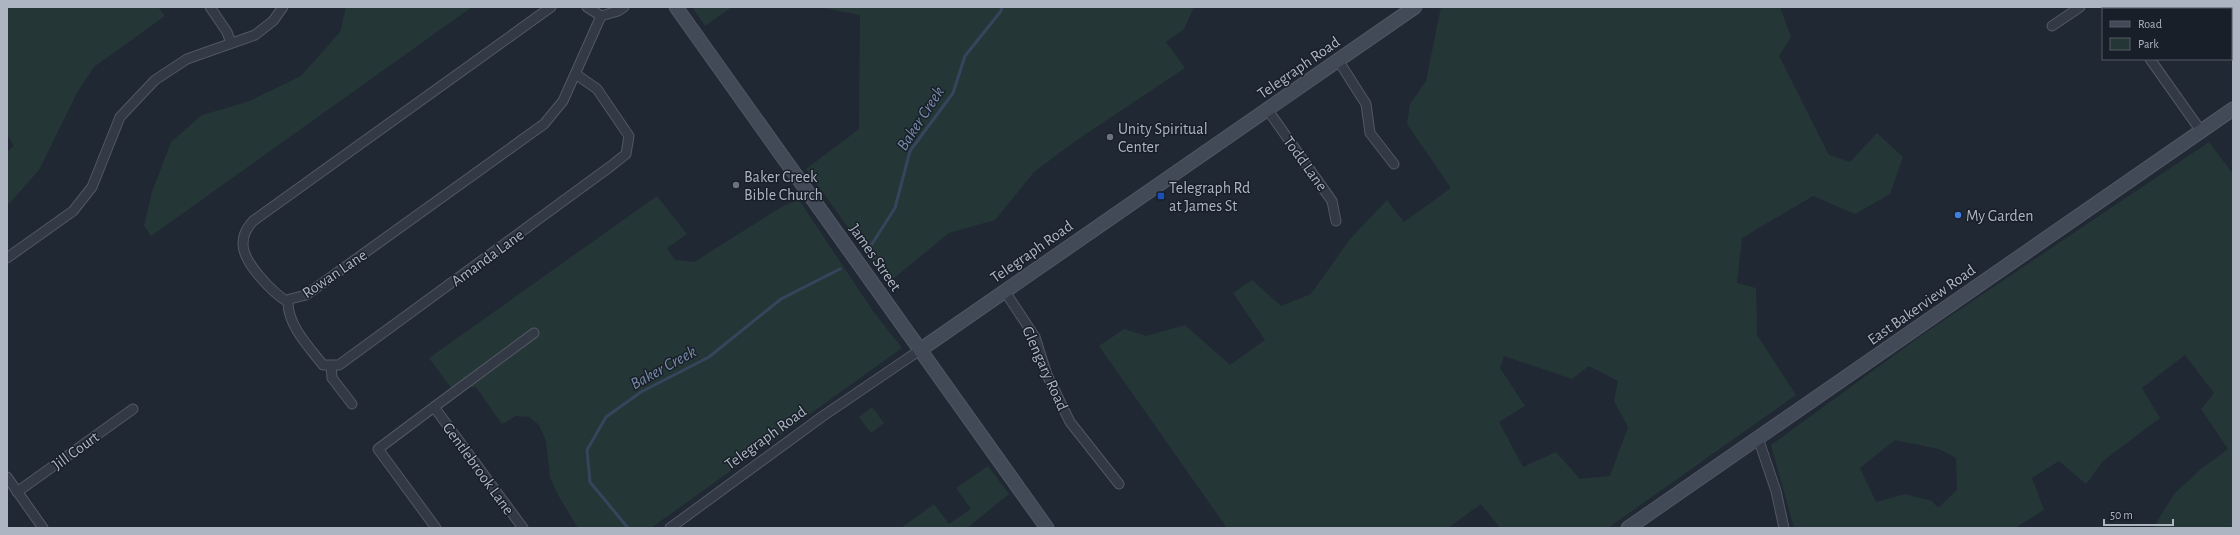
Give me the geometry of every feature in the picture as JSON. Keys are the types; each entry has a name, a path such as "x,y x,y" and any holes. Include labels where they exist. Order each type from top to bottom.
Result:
{"main road":[{"name":"James Street","path":"676,7 1047,528"},
{"name":"Telegraph Road","path":"920,350 1004,290 1415,7"},
{"name":"East Bakerview Road","path":"1628,528 2233,108"}],"street":[{"path":"210,7 227,32 231,43"},
{"path":"7,258 73,211 92,187 120,117 155,80 187,59 255,35 273,21 283,7"},
{"name":"Rowan Lane","path":"551,7 253,221 247,228 243,245 248,258 271,290 288,302 290,299 306,295 544,124 563,101 576,75 601,16"},
{"path":"587,7 601,16 618,11 624,7"},
{"path":"2052,26 2080,7"},
{"path":"1338,60 1366,104 1370,133 1394,164"},
{"path":"2151,60 2201,131"},
{"name":"Amanda Lane","path":"331,365 339,365 626,154 629,136 597,89 576,75"},
{"name":"Todd Lane","path":"1267,109 1332,201 1336,221"},
{"name":"Glengary Road","path":"1004,290 1035,337 1047,375 1070,422 1119,484"},
{"path":"288,302 288,311 293,324 323,365 331,365 332,378 352,404"},
{"name":"Gentlebrook Lane","path":"436,528 378,449 534,333"},
{"name":"Telegraph Road","path":"670,528 823,416 920,350"},
{"name":"Gentlebrook Lane","path":"434,407 523,528"},
{"name":"Jill Court","path":"17,492 133,409"},
{"path":"1758,438 1776,491 1784,528"},
{"path":"7,478 43,528"}],"green space":[{"path":"7,7 158,7 165,16 94,67 77,93 39,170 9,204 7,202 7,152 14,146 7,135"},
{"path":"346,7 472,7 151,236 144,226 152,192 171,142 202,115 247,102 301,76 340,32"},
{"path":"692,7 732,7 705,26"},
{"path":"818,7 1194,7 1184,29 1166,42 1185,68 1077,140 1034,172 995,220 949,233 888,283 806,169 859,129 860,15"},
{"path":"1441,7 1780,7 1791,37 1779,56 1829,155 1850,162 1877,133 1903,157 1890,194 1855,214 1813,196 1742,238 1737,283 1756,288 1757,335 1796,395 1608,528 1500,528 1481,504 1448,528 1227,528 1099,346 1124,329 1146,336 1185,325 1230,365 1265,340 1233,293 1252,280 1281,306 1311,294 1350,239 1387,200 1404,222 1451,188 1407,124 1410,104 1426,81","holes":["1504,356 1572,379 1589,366 1618,381 1614,401 1628,427 1610,476 1580,479 1556,452 1523,467 1499,422 1525,406 1500,368"]},
{"path":"2209,142 2233,174 2233,525 2229,528 2153,528 2174,494 2201,469 2228,449 2201,409 2214,393 2185,355 2142,388 2160,418 2103,461 2086,484 2059,461 2032,478 2044,510 2015,528 1794,528 1771,445 1922,335","holes":["1895,440 1939,449 1956,458 1957,490 1938,508 1932,501 1905,494 1876,502 1860,468"]},
{"path":"657,196 687,234 667,248 675,260 694,262 783,206 799,200 873,311 902,348 651,528 578,528 558,495 550,477 546,441 539,425 529,417 516,416 502,424 476,387 452,389 429,358"},
{"path":"872,407 884,423 871,433 859,417"},
{"path":"988,466 1009,494 967,528 901,528 934,504 949,524 971,509 956,488"}],"waterway":[{"name":"Baker Creek","path":"870,247 895,208 910,151 953,93 965,56 1001,11 1002,7"},
{"name":"Baker Creek","path":"628,528 590,482 587,450 606,417 641,392 709,357 781,299 840,269"}],"place":[{"name":"Unity Spiritual Center","path":"1110,137"},
{"name":"Baker Creek Bible Church","path":"736,185"},
{"name":"Telegraph Rd at James St","path":"1161,196"},
{"name":"My Garden","path":"1958,215"}]}
